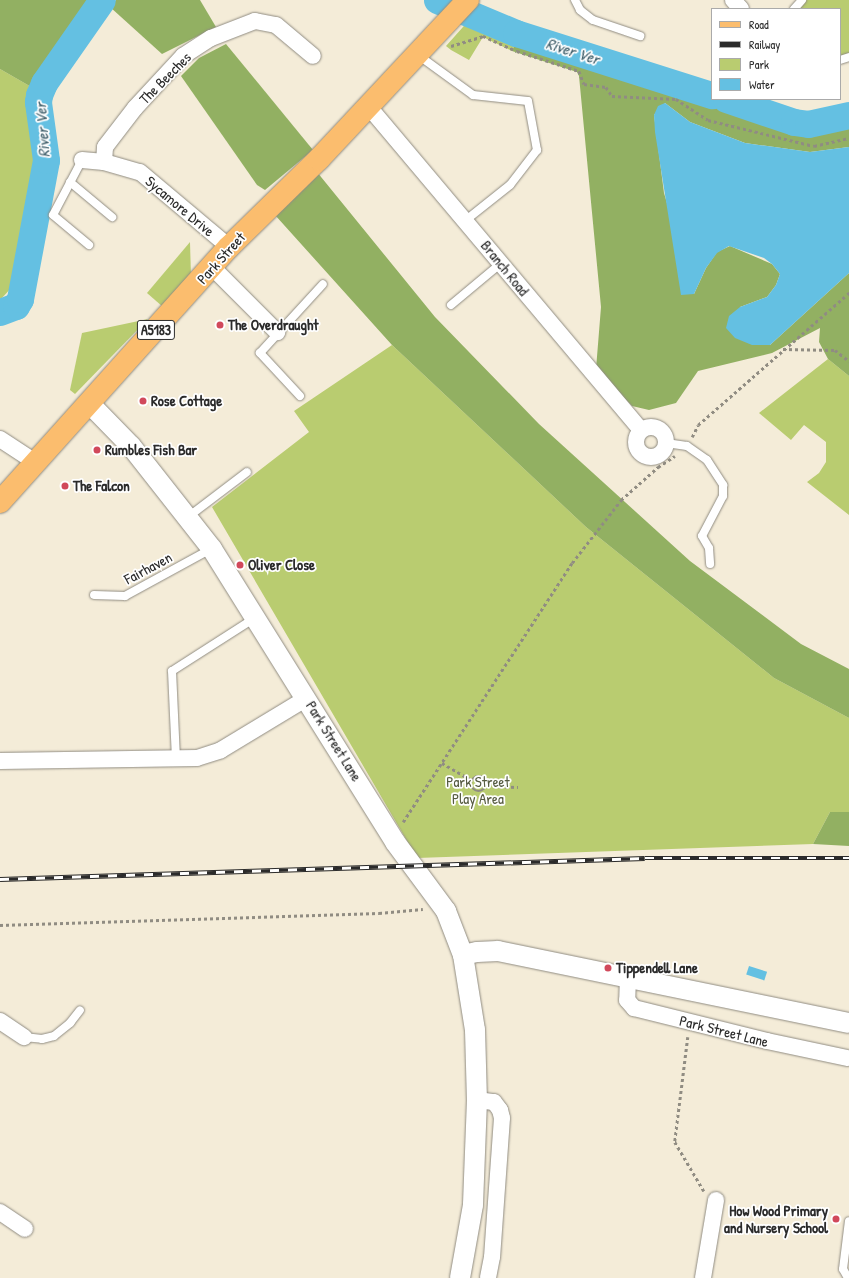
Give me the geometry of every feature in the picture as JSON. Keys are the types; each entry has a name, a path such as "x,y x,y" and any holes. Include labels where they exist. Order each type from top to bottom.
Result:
{"main road":[{"name":"Park Street","path":"0,502 212,268 229,247 369,107 468,1"}],"street":[{"path":"733,0 740,8"},
{"name":"The Beeches","path":"104,162 105,146 135,108 183,56 211,38 255,21 276,25 313,56"},
{"name":"Branch Road","path":"369,107 466,220 500,264 641,430"},
{"name":"Sycamore Drive","path":"82,160 104,162 140,172 229,247"},
{"path":"212,268 277,332"},
{"name":"Park Street Lane","path":"89,403 131,446 212,549 307,698 395,842 443,907 463,955 488,950 628,977 849,1023"},
{"path":"646,427 658,428 665,437 666,443 661,453 649,457 644,455 636,446 637,435 641,430 646,427"},
{"path":"0,439 35,462"},
{"path":"0,761 197,758 221,750 307,698"},
{"path":"460,1278 473,1205 477,1100 475,1030 463,955"},
{"name":"Park Street Lane","path":"628,977 627,1000 634,1008 847,1058"},
{"path":"0,1021 24,1037"},
{"path":"477,1100 494,1102 500,1110 502,1118 492,1257 488,1278"},
{"path":"703,1278 716,1200"},
{"path":"0,1212 25,1229"}],"lane":[{"path":"575,0 580,10 593,20 640,36"},
{"path":"795,8 802,0"},
{"path":"418,55 473,95 528,101 537,150 510,185 466,220"},
{"path":"82,160 53,215 89,245"},
{"path":"70,182 112,217"},
{"path":"451,305 500,264"},
{"path":"300,396 260,353 277,332 323,284"},
{"path":"666,443 687,446 707,460 723,485 724,496 702,536 709,548 710,564"},
{"path":"188,517 247,472"},
{"name":"Fairhaven","path":"94,595 126,596 212,549"},
{"path":"176,759 172,671 256,617"},
{"path":"24,1037 42,1040 54,1036 70,1023 80,1010"},
{"path":"848,1278 843,1269 849,1221"}],"path":[{"path":"451,46 483,36 517,51 579,70 584,84 606,87 612,96 676,99 708,120 814,146 849,138"},
{"path":"401,825 572,563 621,500 658,467 687,446 698,425 782,349 849,293"},
{"path":"782,349 834,350 849,361"},
{"path":"442,763 472,780"},
{"path":"472,780 482,776 487,786"},
{"path":"472,780 472,788 478,792 487,786 518,787"},
{"path":"0,925 372,913 428,908"},
{"path":"689,1022 675,1142 703,1190 716,1200"}],"green space":[{"path":"0,0 92,0 33,88 0,69"},
{"path":"116,0 200,0 216,27 162,54 110,7"},
{"path":"806,0 849,0 849,53 841,56 841,8 799,8"},
{"path":"471,18 518,39 512,51 483,37 469,60 446,46"},
{"path":"518,39 581,62 802,131 849,119 849,147 810,152 745,143 690,122 665,103 654,115 664,193 694,294 706,268 717,252 730,246 772,264 780,274 776,285 767,297 740,307 770,345 849,273 849,376 828,359 819,342 820,328 772,353 698,371 676,403 649,410 632,406 596,369 601,307 579,76 577,72 512,51"},
{"path":"226,44 313,150 265,190 257,185 181,76 199,58"},
{"path":"0,69 33,88 38,147 34,197 14,285 0,300"},
{"path":"317,172 435,317 539,424 690,561 801,644 849,669 849,718 774,678 586,527 392,345 275,215"},
{"path":"190,242 191,277 163,307 147,293"},
{"path":"148,319 75,394 70,390 82,333"},
{"name":"Park Street Play Area","path":"392,345 586,527 774,678 849,718 849,812 830,812 813,844 417,858 212,507 309,432 294,411"},
{"path":"828,359 849,376 849,515 807,482 819,473 826,462 826,442 804,425 791,440 759,413"},
{"path":"830,812 849,812 849,846 813,844"}],"water":[{"path":"665,103 690,122 745,143 810,152 849,147 849,273 770,345 752,345 735,338 726,328 729,316 740,307 767,297 776,285 780,274 772,264 764,258 729,246 717,253 706,268 694,294 681,295 655,132 654,115 658,106"},
{"path":"749,966 767,972 764,980 746,975"}],"waterway":[{"name":"River Ver","path":"0,312 16,306 20,299 46,160 38,102 39,95 44,83 102,0"},
{"name":"River Ver","path":"437,0 516,33 711,95"},
{"name":"River Ver","path":"729,100 794,122 808,124 849,115"}],"railway":[{"path":"0,879 645,858 849,858"}],"place":[{"name":"The Overdraught","path":"220,325"},
{"name":"Rose Cottage","path":"143,401"},
{"name":"Rumbles Fish Bar","path":"97,450"},
{"name":"The Falcon","path":"65,486"},
{"name":"Oliver Close","path":"240,565"},
{"name":"Tippendell Lane","path":"608,968"},
{"name":"How Wood Primary and Nursery School","path":"836,1219"}]}
